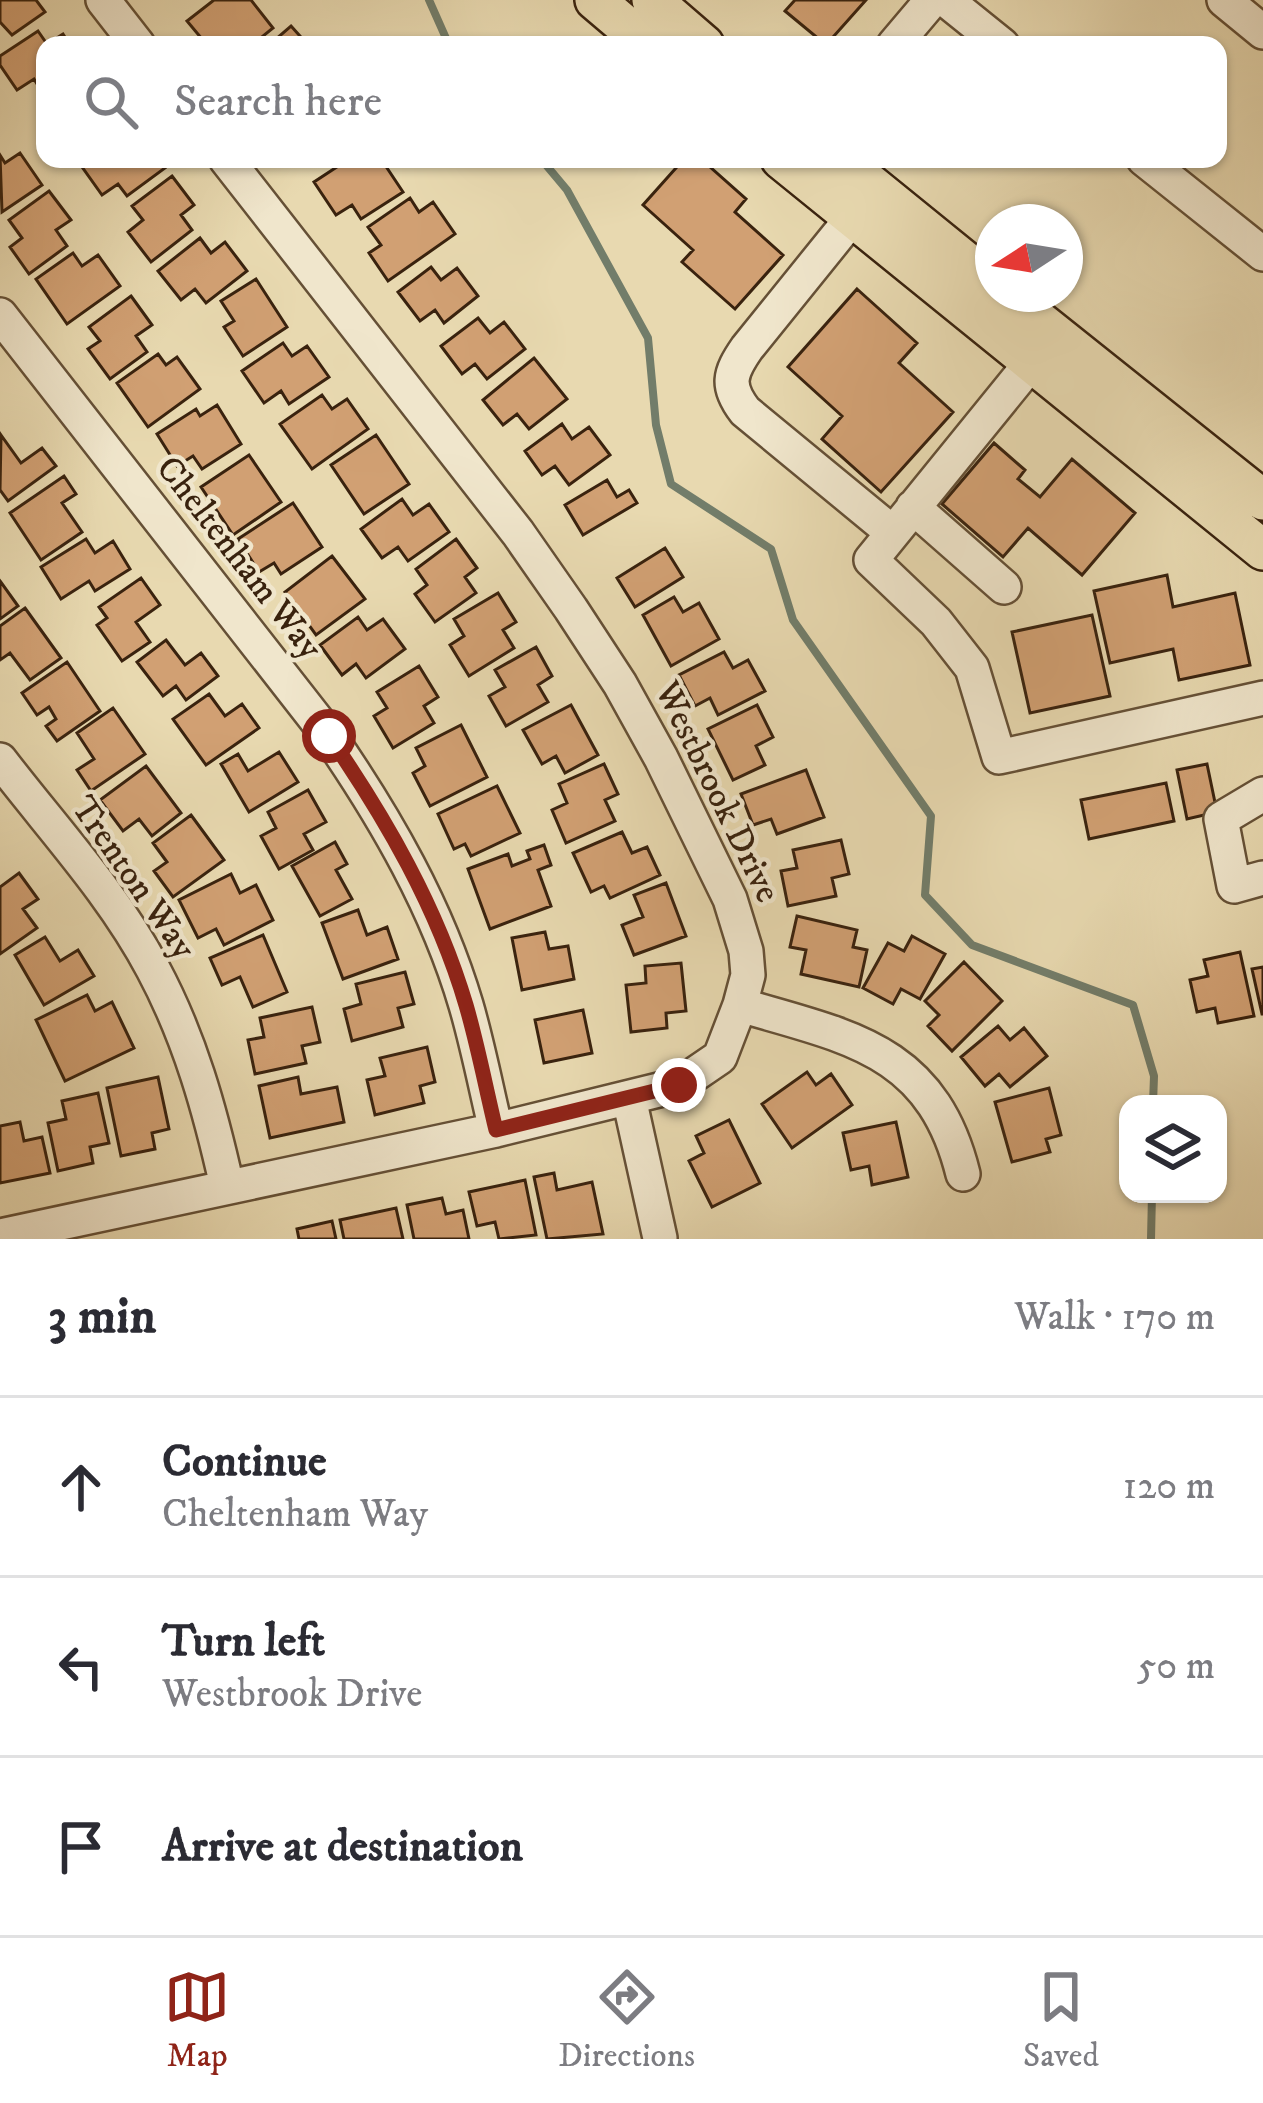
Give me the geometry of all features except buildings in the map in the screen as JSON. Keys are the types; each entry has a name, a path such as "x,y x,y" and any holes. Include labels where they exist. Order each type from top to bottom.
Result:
{"main road":[{"path":"595,0 637,36"},
{"path":"652,0 694,36"},
{"path":"797,168 852,218 1263,550"},
{"path":"849,168 975,269"},
{"path":"1028,312 1263,500"}],"street":[{"path":"103,0 131,36"},
{"path":"902,36 932,0"},
{"path":"946,0 991,36"},
{"path":"1224,0 1263,32"},
{"name":"Westbrook Drive","path":"0,1236 496,1130 679,1085 720,1057 748,975 740,925 701,838 620,684 518,533 233,168"},
{"path":"1155,168 1263,254"},
{"path":"852,218 747,348 731,371 730,391 745,411 1004,587"},
{"name":"Cheltenham Way","path":"0,315 329,736 379,808 443,940 466,1004 496,1130"},
{"path":"1031,363 871,560 936,622 972,668 999,757 1263,698"},
{"name":"Trenton Way","path":"0,760 122,917 152,967 205,1090 227,1186"},
{"path":"1263,794 1221,819 1234,886 1263,878"},
{"path":"740,1005 859,1040 888,1057 938,1109 963,1174"},
{"path":"629,1098 660,1238"}],"waterway":[{"path":"429,0 445,36"},
{"path":"549,168 567,190 648,338 656,425 671,484 771,549 793,620 931,816 925,895 972,945 1133,1005 1154,1076 1153,1095"},
{"path":"1151,1239 1152,1203"}],"route":[{"path":"329,736 379,808 443,940 466,1004 496,1130 679,1085"}]}
